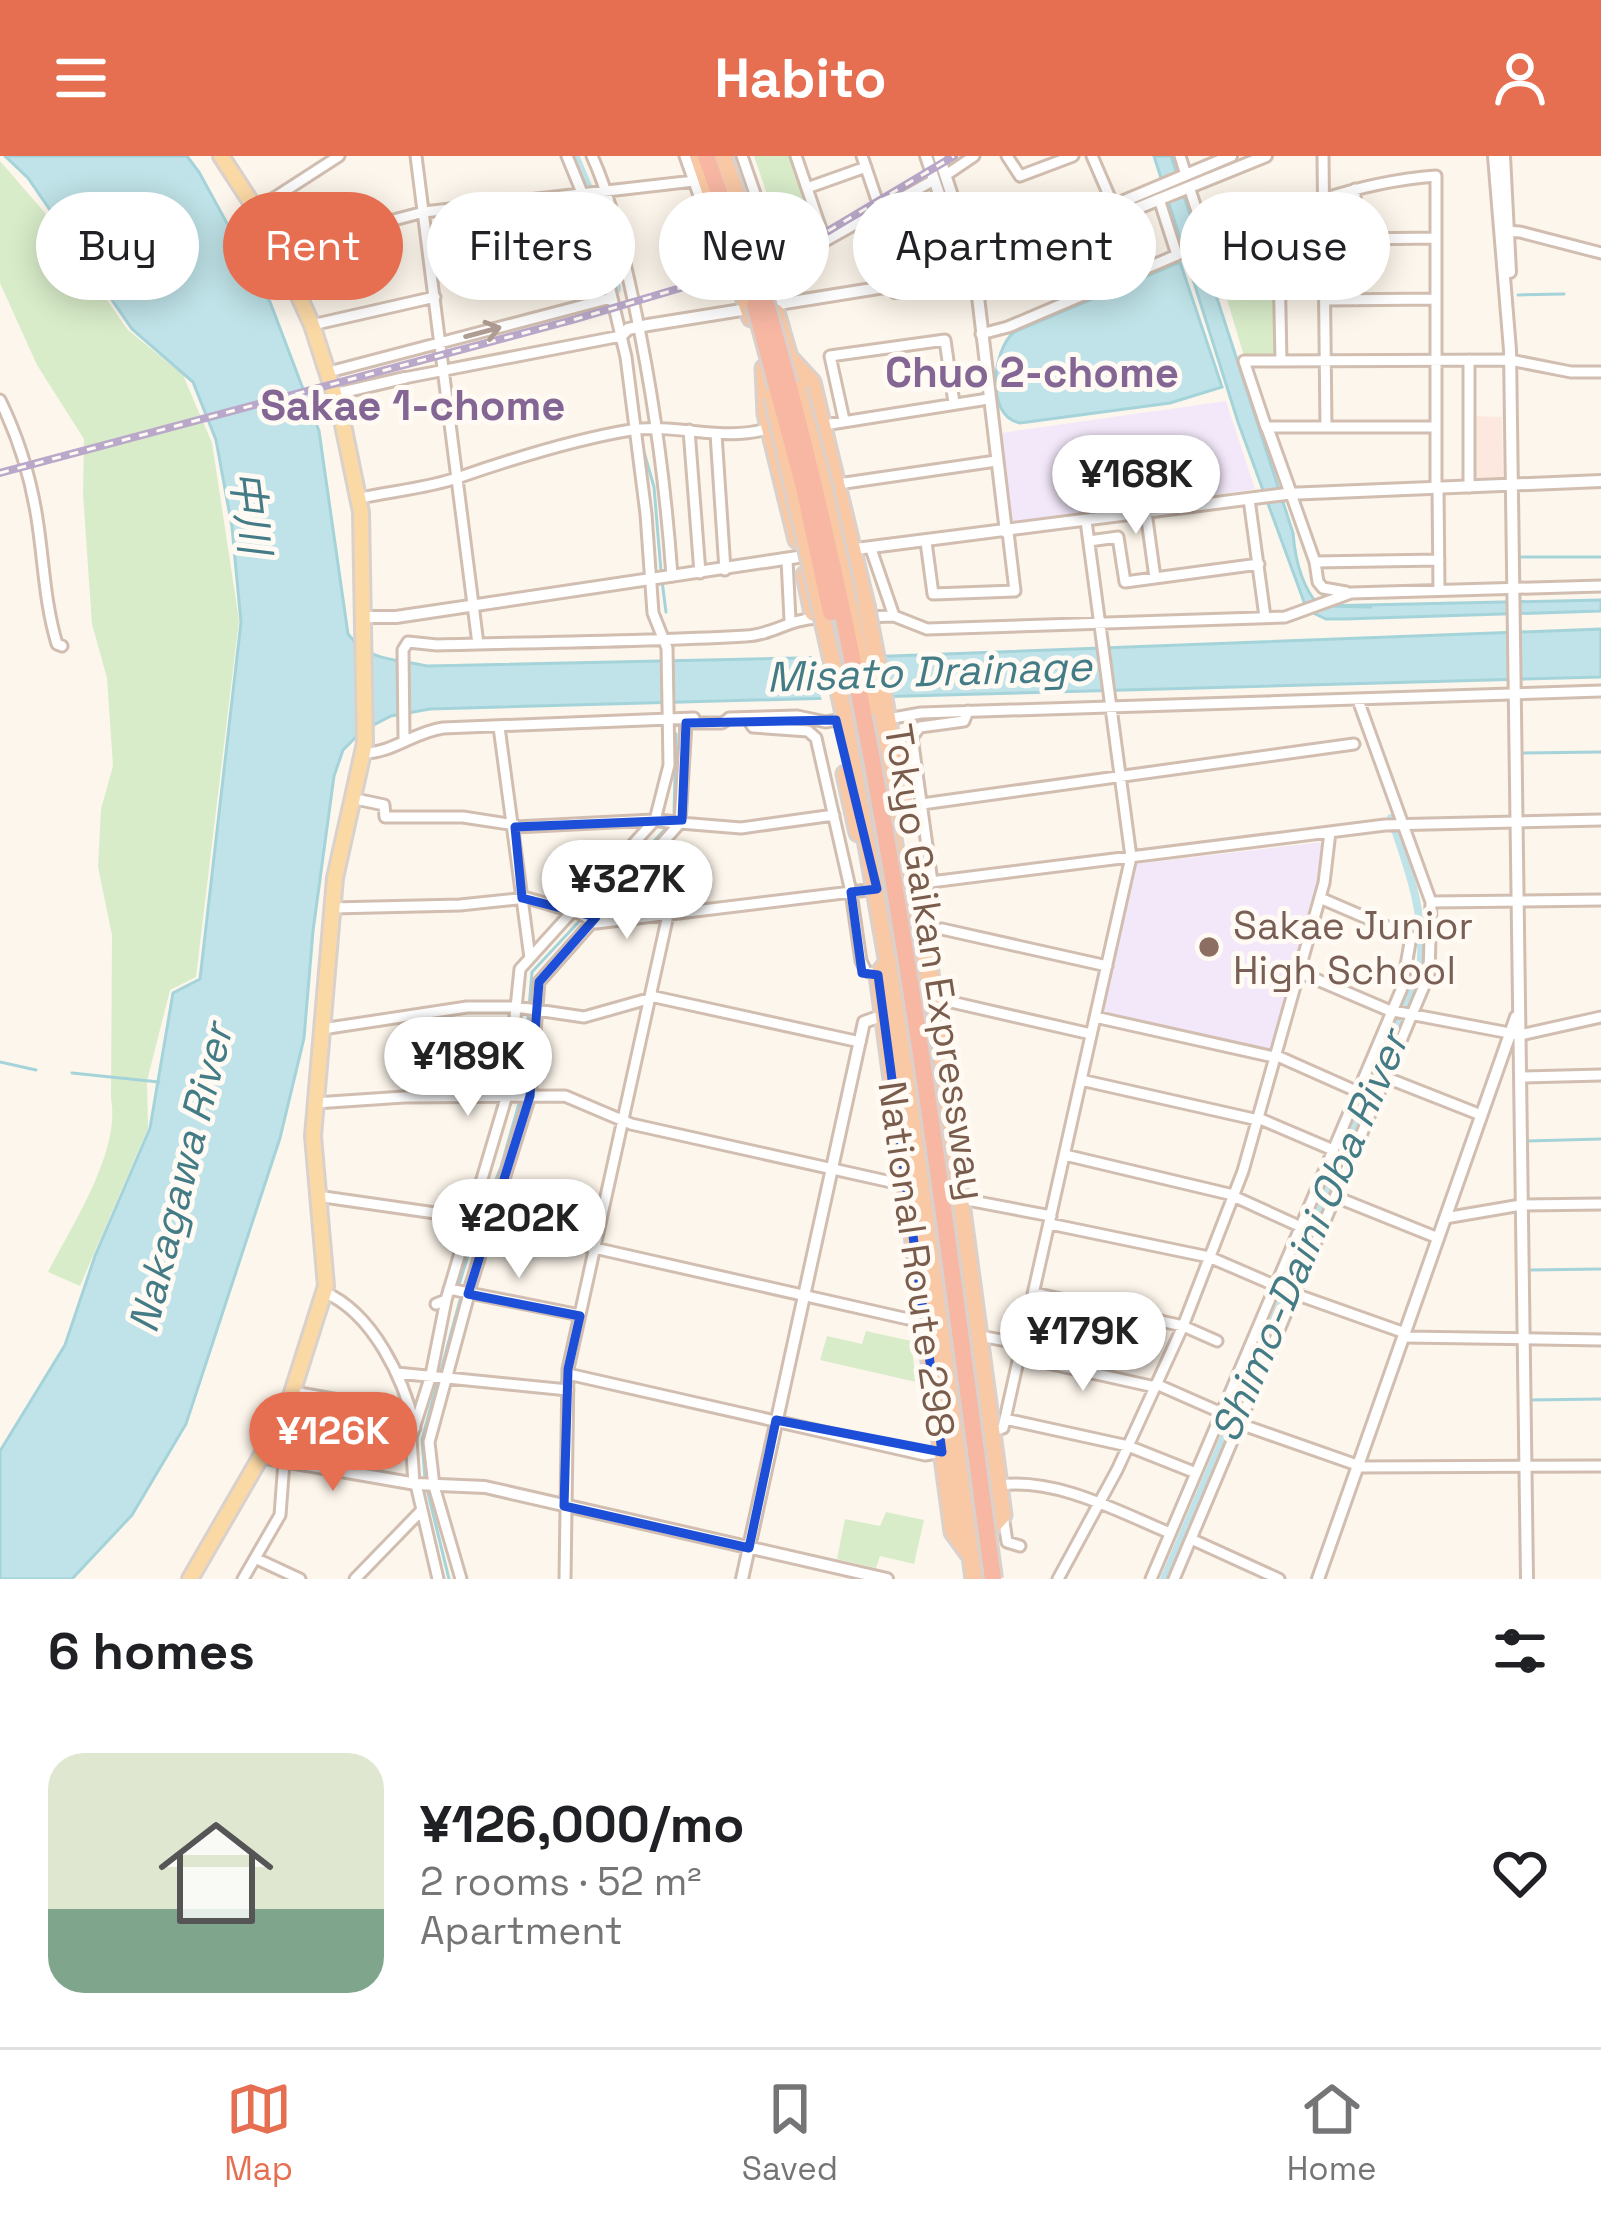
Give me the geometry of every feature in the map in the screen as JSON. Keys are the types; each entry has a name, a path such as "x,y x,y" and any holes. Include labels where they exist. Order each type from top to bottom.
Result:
{"highway":[{"path":"695,156 709,192"},
{"name":"Tokyo Gaikan Expressway","path":"695,156 760,320 854,717 909,1046 978,1579"},
{"path":"724,156 737,192"},
{"name":"Tokyo Gaikan Expressway","path":"724,156 815,484 865,722 920,1052 996,1579"},
{"path":"746,300 771,394 839,717"},
{"path":"771,300 881,714"},
{"name":"National Route 298","path":"789,357 812,382 838,484 862,549 881,714 902,801 894,833 998,1521"},
{"name":"National Route 298","path":"764,368 762,387 794,558 839,717 852,814 870,850 877,890 884,1015 952,1532 971,1556"},
{"path":"911,934 927,950"},
{"name":"National Route 298","path":"927,950 980,1336 999,1425 996,1579"},
{"name":"National Route 298","path":"883,967 978,1579"}],"main road":[{"path":"221,156 245,192"},
{"path":"190,1579 294,1392 324,1292 327,1266 313,1157 315,1103 332,908 366,733 360,498 329,373 301,300"}],"street":[{"path":"283,192 339,156"},
{"path":"416,156 427,235"},
{"path":"567,156 583,192"},
{"path":"592,156 603,192 694,181"},
{"path":"695,156 698,192"},
{"path":"742,156 754,192"},
{"path":"796,156 825,241 853,226"},
{"path":"926,156 945,192"},
{"path":"939,156 940,177"},
{"path":"915,192 974,156"},
{"path":"1007,156 1020,176 1072,156"},
{"path":"1092,156 1108,192"},
{"path":"1180,156 1190,192"},
{"path":"1156,197 1231,156"},
{"path":"1186,182 1266,156"},
{"path":"1323,156 1323,192"},
{"path":"1318,1579 1481,1115 1515,1034 1519,1008 1510,335 1494,156"},
{"path":"1503,231 1504,156"},
{"path":"807,188 864,161 874,192"},
{"path":"1343,192 1436,176 1439,590"},
{"path":"1156,196 1161,195"},
{"path":"981,334 1008,327 1177,255 1161,195"},
{"path":"403,218 427,212"},
{"path":"1503,231 1601,253"},
{"path":"1390,239 1436,238"},
{"path":"335,394 621,336 640,327 773,305 785,308 853,298"},
{"path":"312,326 427,299"},
{"path":"1390,300 1436,299"},
{"path":"435,300 478,644"},
{"path":"329,373 604,300"},
{"path":"460,1579 434,1486 429,1442 490,1218 530,1096 543,974 655,820 669,765 666,644 653,616 635,430 612,300"},
{"path":"633,300 656,428 670,576"},
{"path":"926,542 933,593 1015,590 976,300"},
{"path":"1279,300 1280,361"},
{"path":"1325,300 1326,427"},
{"path":"844,420 830,356 945,340 954,403"},
{"path":"1469,360 1469,487"},
{"path":"1346,595 1318,582 1244,361 1510,360 1570,372 1601,372"},
{"path":"824,425 988,399"},
{"path":"0,400 28,479 38,523 46,606 57,644 62,646"},
{"path":"1267,428 1436,427"},
{"path":"360,498 457,479 495,464 635,430 716,434 770,428"},
{"path":"689,430 700,573"},
{"path":"716,434 725,570"},
{"path":"838,484 996,460"},
{"path":"363,617 396,617 794,558 1288,494 1601,481"},
{"path":"1255,498 1265,617"},
{"path":"1146,512 1155,578"},
{"path":"1086,521 1131,857 1020,1357 999,1425 1128,1446 1196,1473"},
{"path":"1089,541 1118,537 1125,581 1258,564"},
{"path":"862,549 894,616"},
{"path":"790,620 794,558"},
{"path":"1315,562 1439,560"},
{"path":"404,739 403,646 408,642 666,644 758,635 790,620 894,616 927,629 1100,628 1306,612 1346,595 1601,586"},
{"path":"881,714 1110,703 1358,700 1514,689 1601,692"},
{"path":"1174,1579 1429,974 1431,902 1358,700"},
{"path":"932,882 912,737 920,727 964,721 968,711"},
{"path":"364,753 386,751 434,729 669,715 797,716 826,722 839,717"},
{"path":"438,1579 414,1484 411,1445 444,1298 508,1095 519,973 680,823 686,723 722,723 730,718"},
{"path":"747,718 753,727 808,731 816,738 851,892 862,968 883,967"},
{"path":"499,727 530,958"},
{"path":"922,804 1354,744"},
{"path":"351,798 384,805 385,817 463,818 515,826 655,820 741,828 834,815"},
{"path":"332,908 460,905 522,898 583,917 668,915 1385,825 1601,820"},
{"path":"1058,1579 1101,1503 1183,1326 1233,1195 1320,898 1330,832"},
{"path":"1151,1579 1402,988 1411,938 1320,898"},
{"path":"1431,902 1601,900"},
{"path":"566,1579 568,1374 668,915"},
{"path":"927,950 929,931 942,928 1107,966"},
{"path":"1299,972 1393,1011 1515,1034 1601,1017"},
{"path":"322,1029 467,1007 517,1007 584,1016 652,997 860,1042"},
{"path":"934,1002 1091,1034"},
{"path":"742,1579 864,1022 884,1015"},
{"path":"1095,1017 1275,1056 1356,1090"},
{"path":"1515,1034 1520,1076 1527,1579"},
{"path":"1520,1076 1601,1076"},
{"path":"1387,1078 1481,1115"},
{"path":"1082,1080 1258,1119 1333,1150"},
{"path":"315,1103 566,1096 624,1121 891,1182 907,1179"},
{"path":"1065,1155 1233,1195 1301,1227"},
{"path":"317,1196 490,1218 596,1248 908,1318 925,1315"},
{"path":"1336,1197 1438,1238"},
{"path":"962,1199 1209,1257 1404,1335 1601,1340"},
{"path":"1445,1218 1521,1205 1601,1204"},
{"path":"324,1292 352,1310 397,1373 415,1428"},
{"path":"1034,1293 1183,1326 1217,1340"},
{"path":"444,1298 468,1294 580,1316"},
{"path":"980,1336 1023,1344"},
{"path":"1020,1357 1155,1386 1222,1413"},
{"path":"397,1373 568,1390"},
{"path":"568,1374 925,1454 942,1452"},
{"path":"294,1392 411,1413"},
{"path":"1240,1424 1357,1466 1601,1466"},
{"path":"261,1457 414,1484 485,1486 886,1579"},
{"path":"243,1579 281,1513 284,1462"},
{"path":"1000,1485 1101,1503 1170,1533"},
{"path":"355,1579 420,1512"},
{"path":"998,1521 1007,1542 1020,1546"},
{"path":"1191,1539 1279,1579"},
{"path":"257,1559 300,1579"}],"highlighted area":[{"path":"836,720 877,889 851,892 862,973 878,975 942,1452 776,1420 749,1548 564,1506 568,1369 580,1316 468,1294 530,1096 539,982 596,917 522,898 515,827 682,820 686,723"}],"shaded area":[{"path":"1226,401 1255,489 1013,525 1001,433"},
{"path":"1472,416 1502,417 1503,479 1472,480"},
{"name":"Sakae Junior High School","path":"1322,842 1319,879 1272,1051 1103,1014 1135,864"}],"green space":[{"path":"754,156 792,156 804,192 766,192"},
{"path":"0,161 36,203 36,300 107,300 127,329 183,375 212,443 239,620 196,977 170,990 147,1081 148,1128 80,1286 48,1272 102,1164 112,1119 112,935 98,867 101,809 113,766 107,678 92,624 84,439 37,365 0,283"},
{"path":"1227,300 1276,300 1276,356 1244,356"},
{"path":"866,1331 911,1341 916,1382 820,1360 827,1336 862,1344"},
{"path":"886,1512 924,1520 914,1564 880,1556 876,1568 837,1559 845,1519 880,1526"}],"water":[{"path":"5,156 187,156 199,172 223,216 223,300 269,300 319,431 348,634 365,650 384,658 427,666 892,656 1601,629 1601,677 430,709 391,716 362,731 343,750 334,776 304,1038 280,1138 186,1424 132,1515 72,1579 0,1579 0,1451 65,1345 95,1256 150,1128 173,993 200,979 241,622 232,527 216,440 193,382 132,329 112,300 199,300 199,192 38,192"},
{"path":"1154,156 1171,156 1183,192 1180,238"},
{"path":"1180,262 1180,300 1193,300 1222,387 1170,403 1020,423 1009,418 1001,408 996,382 1001,353 1014,332 1090,300 1156,300 1156,272"},
{"path":"1199,300 1218,300 1293,533 1300,572 1319,606 1601,600 1601,611 1326,619 1307,610"}],"pier":[{"path":"885,650 895,704 823,706 811,652"}],"waterway":[{"path":"572,156 587,192"},
{"path":"1518,295 1564,294"},
{"path":"642,445 654,487 661,571"},
{"path":"1521,557 1601,557"},
{"path":"662,581 666,612"},
{"path":"1327,606 1371,607"},
{"path":"674,816 676,734"},
{"path":"1523,753 1601,752"},
{"name":"Shimo-Daini Oba River","path":"1164,1579 1420,974 1418,913 1391,818"},
{"path":"522,1090 532,972 669,825"},
{"path":"1529,1039 1601,1022"},
{"path":"0,1062 36,1070"},
{"name":"Nakagawa River","path":"72,1073 159,1082"},
{"path":"483,1211 520,1100"},
{"path":"1527,1141 1601,1139"},
{"path":"459,1285 478,1222"},
{"path":"1530,1270 1601,1269"},
{"path":"440,1374 460,1300"},
{"path":"425,1479 422,1440 437,1383"},
{"path":"1529,1400 1601,1399"},
{"path":"427,1489 449,1579"}],"railway":[{"path":"0,473 576,319 741,270 813,240 954,156"}],"place":[{"name":"Sakae Junior High School","path":"1209,947"}],"district":[{"name":"Chuo 2-chome","path":"1032,372"},
{"name":"Sakae 1-chome","path":"413,405"}],"water label":[{"name":"中川","path":"251,512"},
{"name":"Misato Drainage","path":"929,671"}]}
